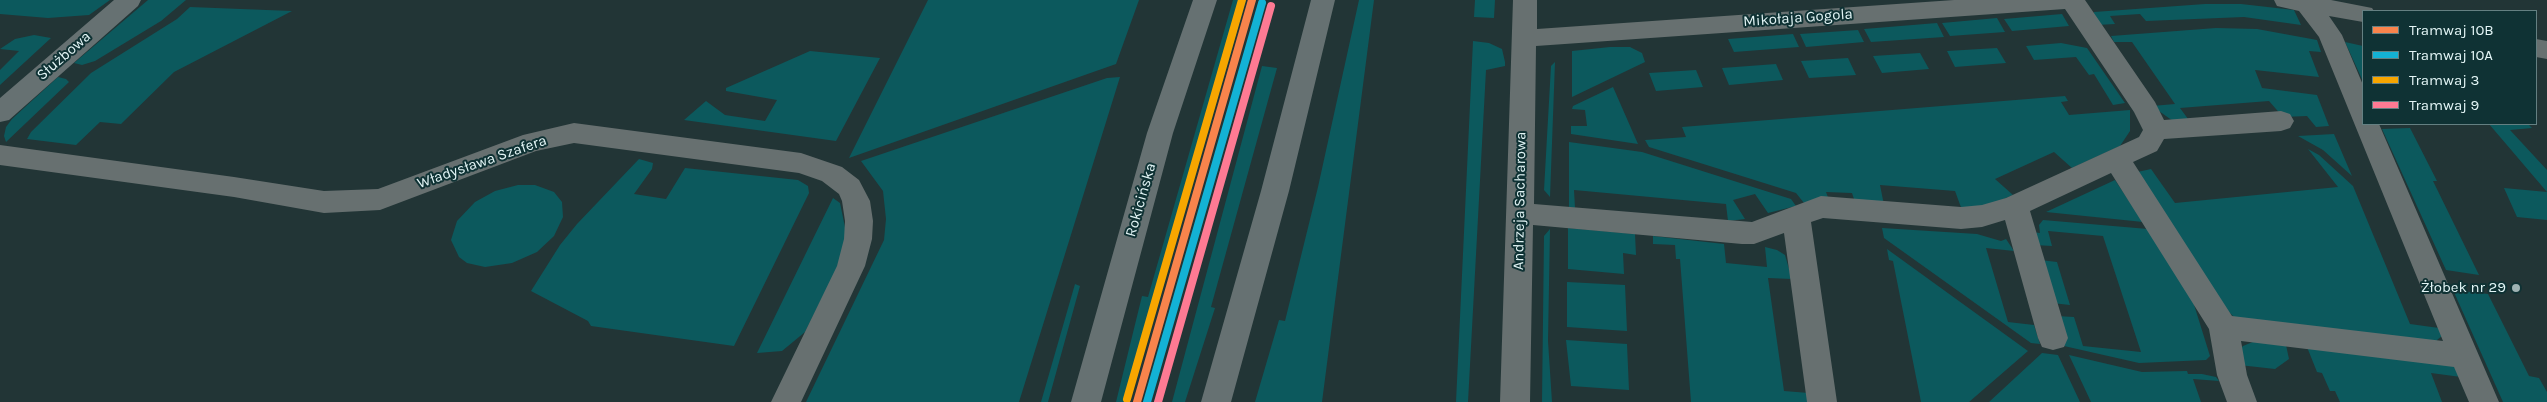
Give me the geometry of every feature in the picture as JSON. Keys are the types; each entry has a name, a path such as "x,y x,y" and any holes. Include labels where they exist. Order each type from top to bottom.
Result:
{"main road":[{"name":"Służbowa","path":"0,113 129,0"},
{"name":"Rokicińska","path":"1086,402 1158,142 1205,0"},
{"path":"1216,402 1272,200 1323,0"}],"street":[{"name":"Andrzeja Sacharowa","path":"1515,402 1525,0"},
{"name":"Mikołaja Gogola","path":"1524,38 2072,0"},
{"path":"2072,0 2146,109 2156,130"},
{"path":"2297,2 2362,14"},
{"path":"2297,2 2330,35 2362,114"},
{"path":"2156,130 2281,122"},
{"path":"2366,125 2484,402"},
{"path":"1520,213 1742,233 1754,233 1821,208 1961,218 1982,216 2015,206 2148,144 2156,130"},
{"name":"Władysława Szafera","path":"0,155 324,202 380,198 532,142 574,133 801,163 832,174 849,187 856,201 859,221 858,239 851,266 786,402"},
{"path":"2116,158 2223,327 2232,375 2242,402"},
{"path":"2015,206 2053,338"},
{"path":"1796,218 1822,402"},
{"path":"2223,327 2465,356"}],"shaded area":[{"path":"0,0 110,0 89,15 48,18 0,14"},
{"path":"148,0 186,0 161,21 95,61 82,65 74,63"},
{"path":"928,0 1139,0 1116,64 849,158"},
{"path":"1233,0 1246,0 1129,402 1116,402 1142,296 1148,297"},
{"path":"1359,0 1374,0 1322,402 1255,402 1279,320 1285,321 1318,187"},
{"path":"1475,0 1495,0 1494,18 1474,17"},
{"path":"2205,4 2241,4 2294,10 2301,25 2244,17 2146,21 2140,14 2110,16 2115,24 2097,25 2094,20 2094,12"},
{"path":"190,7 292,11 174,72 121,124 100,122 76,145 27,139 31,132 91,73 177,19"},
{"path":"2062,14 2069,26 2012,31 2004,19"},
{"path":"1997,18 2005,32 1950,36 1942,23"},
{"path":"1937,23 1944,37 1871,42 1864,29"},
{"path":"2216,28 2257,29 2317,40 2321,52 2309,51 2319,77 2255,70 2262,88 2317,95 2329,126 2316,127 2307,116 2283,117 2269,101 2180,108 2191,123 2173,121 2152,106 2175,104 2132,42 2114,42 2111,36"},
{"path":"1858,30 1864,42 1806,47 1800,34"},
{"path":"1793,34 1799,47 1734,52 1728,39"},
{"path":"34,35 51,38 0,85 0,70 19,51 0,49 15,39"},
{"path":"1473,41 1489,43 1502,49 1505,66 1486,70 1468,402 1456,402"},
{"path":"2345,42 2362,46 2362,80"},
{"path":"2061,43 2087,48 2125,103 2113,105 2094,74 2089,75 2076,57 2034,60 2026,46"},
{"path":"1630,47 1642,53 1645,62 1572,97 1572,51"},
{"path":"1997,48 2006,63 1955,67 1947,51"},
{"path":"810,51 880,58 836,141 684,120 706,101 725,115 765,121 777,100 726,91 726,88"},
{"path":"1920,53 1929,69 1882,73 1873,56"},
{"path":"1848,58 1856,75 1809,78 1801,61"},
{"path":"1555,62 1550,197 1544,190 1551,66"},
{"path":"1776,64 1783,80 1729,85 1722,68"},
{"path":"1262,66 1277,68 1211,307 1215,308 1185,402 1172,402"},
{"path":"1696,70 1703,87 1656,91 1649,73"},
{"path":"58,77 69,82 6,142 4,136 6,127 12,119"},
{"path":"1120,77 1019,402 806,402 884,240 886,219 883,191 861,161 1107,78"},
{"path":"1613,87 1638,144 1571,134 1571,126 1587,126 1585,110 1572,109 1573,106"},
{"path":"2065,96 2068,101 2061,102 2069,115 2130,110 2130,131 2120,146 2072,168 2054,152 1995,179 2013,195 1980,209 1962,210 1955,191 1880,185 1884,205 1855,202 1852,193 1826,192 1829,200 1804,203 1796,193 1649,147 1645,140 1686,137 1682,127"},
{"path":"2490,125 2529,125 2532,128 2510,130 2547,170 2547,192"},
{"path":"2410,128 2437,181 2433,181 2479,275 2446,270 2382,129"},
{"path":"2334,134 2352,176 2323,150 2298,136"},
{"path":"1569,142 1642,152 1791,199 1796,206 1768,213 1755,194 1733,200 1745,219 1728,221 1726,204 1574,190 1575,208 1569,207"},
{"path":"2308,149 2319,155 2353,186 2410,324 2439,328 2442,336 2437,342 2234,317 2218,301 2133,173 2151,169 2175,203 2338,187"},
{"path":"639,159 653,163 652,169 634,194 666,199 685,168 798,180 808,186 809,193 734,346 591,326 588,321 531,291 560,245 577,224"},
{"path":"2115,180 2143,222 2046,212"},
{"path":"518,185 535,185 554,192 562,202 563,217 554,236 537,252 512,263 485,267 467,263 459,257 451,240 457,221 475,202 495,191"},
{"path":"2504,188 2547,192 2547,220 2517,217"},
{"path":"833,198 840,203 847,237 840,263 805,332 782,351 757,353"},
{"path":"2043,220 2148,229 2191,295 2210,356 2206,360 2139,363 2064,346 2056,316 2074,317 2083,346 2141,352 2103,236 2048,231 2052,246 2035,245 2032,232 2040,233 2039,225"},
{"path":"1568,228 1635,234 1636,255 1623,253 1624,274 1568,269"},
{"path":"1882,228 1977,234 2001,241 2006,239 2014,251 1986,248 2008,322 2034,325 2040,344 2031,343 1884,238"},
{"path":"1550,229 1548,341 1552,402 1542,402 1544,236"},
{"path":"1653,236 1724,244 1726,263 1767,267 1765,247 1777,250 1785,255 1792,279 1768,278 1784,391 1809,393 1810,402 1691,402 1680,259 1676,259 1675,245 1653,244"},
{"path":"1887,249 2028,351 1969,402 1921,402 1893,261 1889,260"},
{"path":"2040,260 2057,262 2070,305 2052,303"},
{"path":"1567,282 1625,285 1627,331 1567,327"},
{"path":"1075,284 1080,286 1048,402 1041,402"},
{"path":"2453,290 2488,294 2529,376 2539,378 2547,392 2547,402 2503,402"},
{"path":"1566,340 1627,344 1629,390 1571,386"},
{"path":"2255,341 2286,345 2289,359 2275,369 2239,365 2238,352 2243,346"},
{"path":"2307,347 2447,362 2457,369 2461,377 2431,373 2442,402 2340,402 2335,391 2330,391 2322,373 2317,372"},
{"path":"2042,353 2058,355 2080,402 1989,402"},
{"path":"2069,355 2142,372 2187,371 2188,374 2216,377 2219,381 2193,379 2201,402 2091,402"}],"tram line":[{"name":"3","path":"1127,399 1242,0"},
{"name":"10B","path":"1137,402 1252,0"},
{"name":"10A","path":"1147,402 1262,3"},
{"name":"9","path":"1158,402 1271,6"}],"place":[{"name":"Żłobek nr 29","path":"2516,288"}]}
